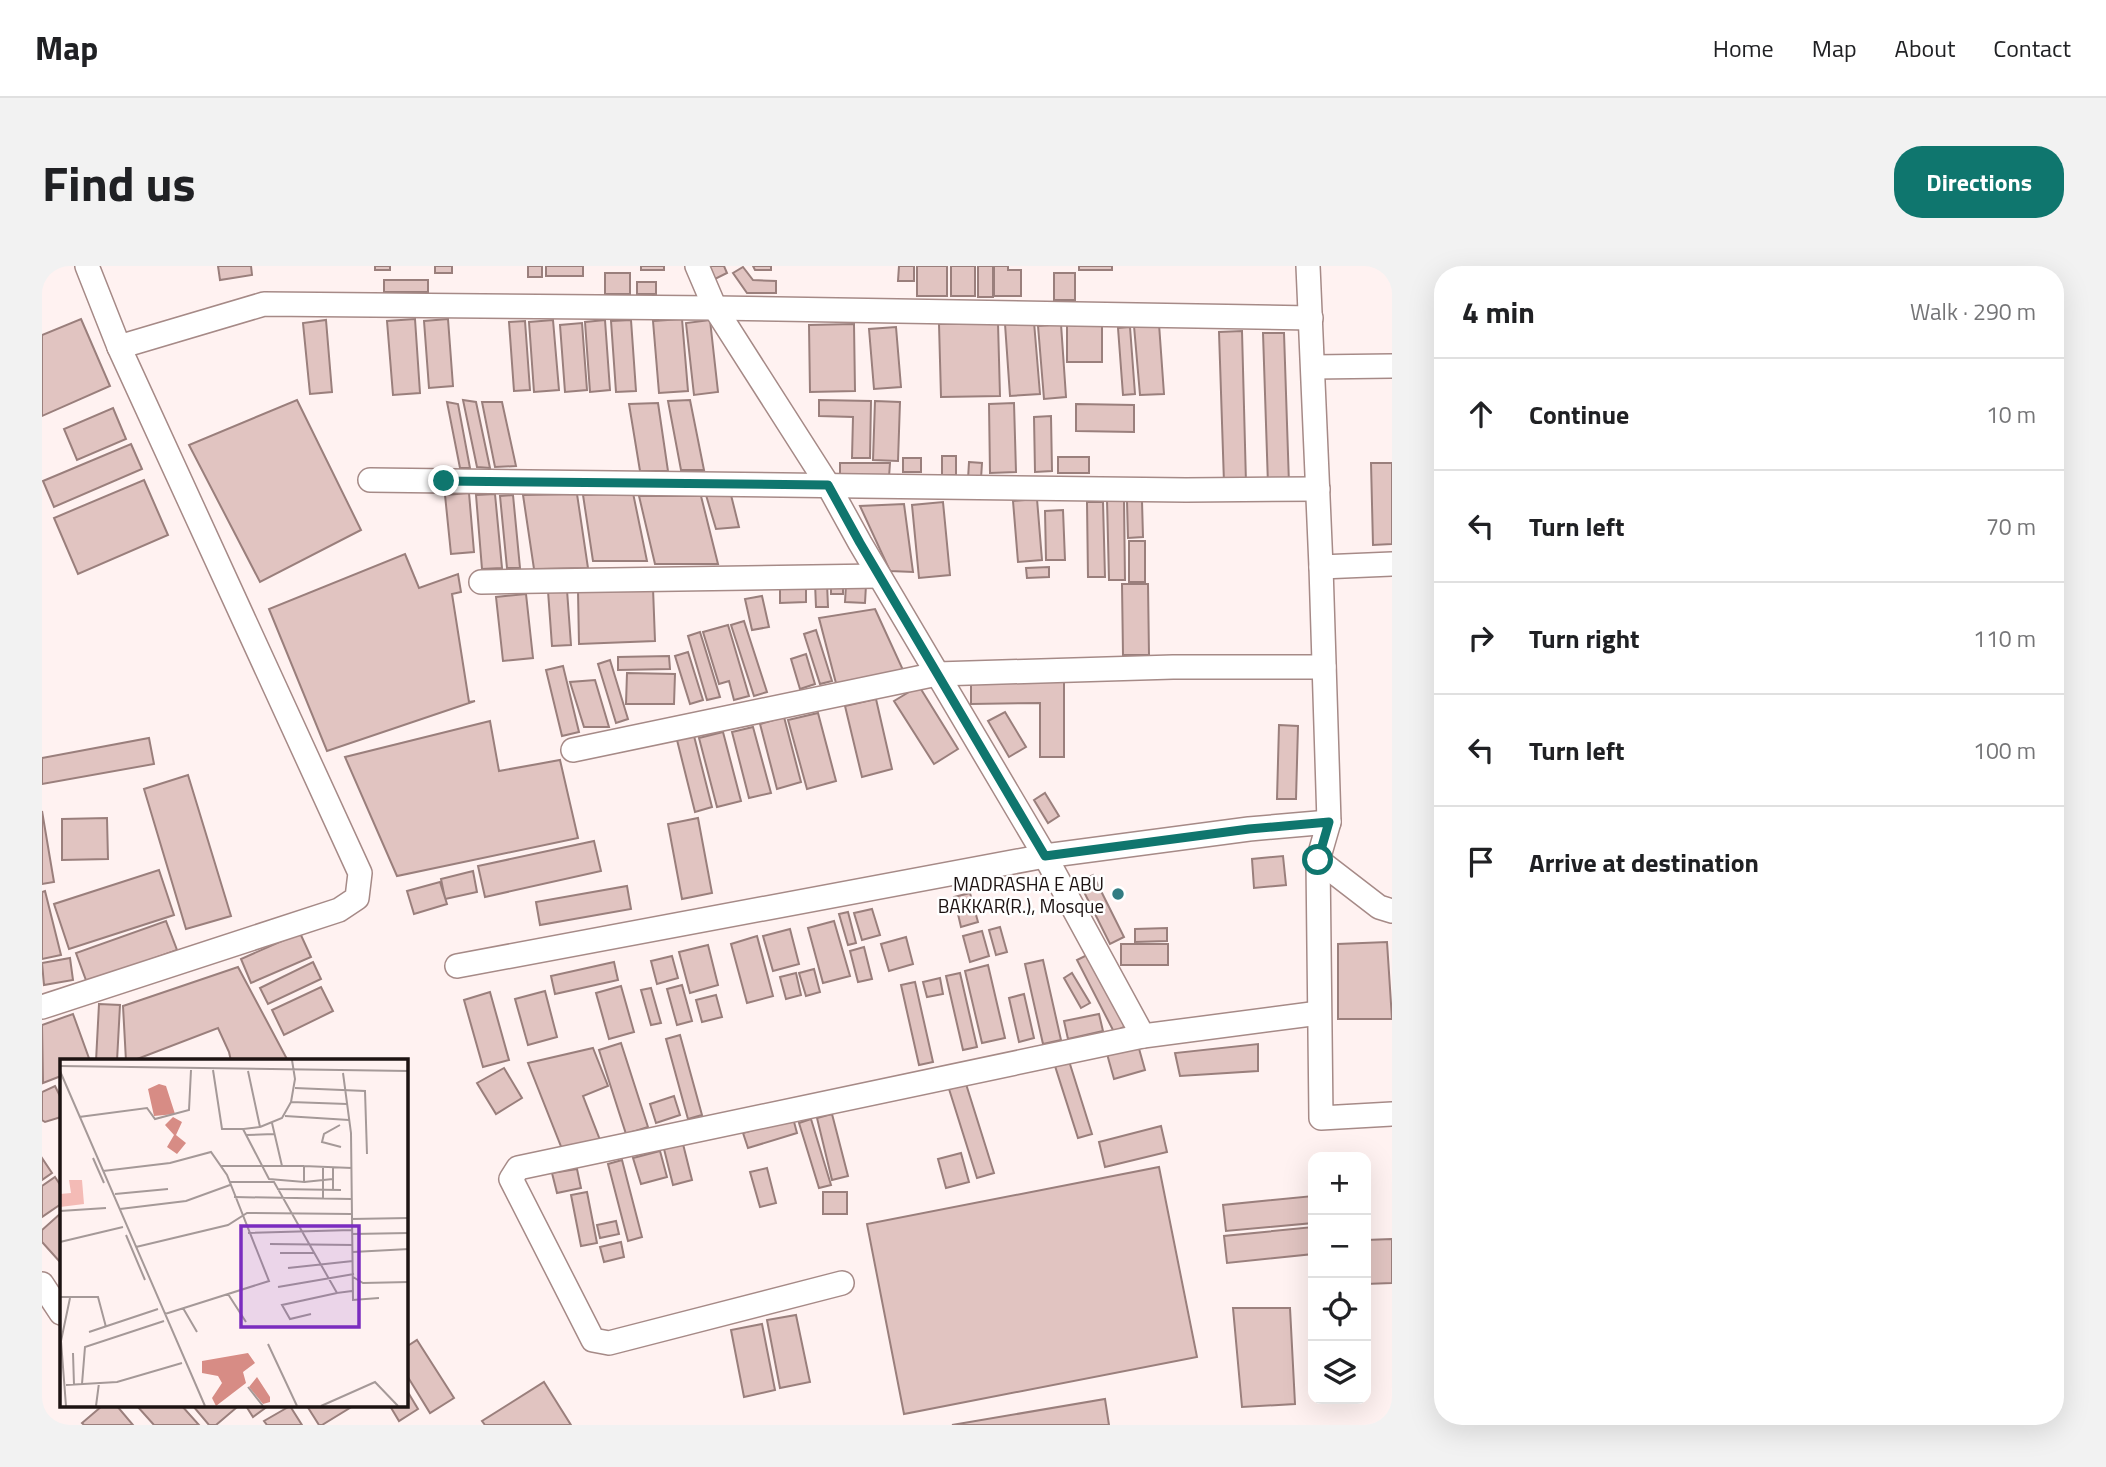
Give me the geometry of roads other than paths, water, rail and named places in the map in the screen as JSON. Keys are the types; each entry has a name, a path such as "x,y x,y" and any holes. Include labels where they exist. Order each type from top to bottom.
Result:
{"street":[{"path":"42,1007 339,910 357,898 360,873 119,347 87,266"},
{"path":"696,266 715,308 828,485 1045,856 1143,1036"},
{"path":"1308,266 1329,822 1318,860 1321,1118 1392,1114"},
{"path":"119,347 264,304 1311,318"},
{"path":"1312,367 1392,366"},
{"path":"370,480 1186,490 1318,489"},
{"path":"1321,567 1392,564"},
{"path":"481,582 879,576"},
{"path":"573,750 937,674 1173,667 1324,667"},
{"path":"457,966 1045,856 1249,829 1329,822"},
{"path":"1318,860 1379,907 1392,911"},
{"path":"842,1283 609,1343 599,1343 593,1340 511,1179 518,1168 1143,1036 1319,1013"},
{"path":"42,1284 60,1311"}],"place":[{"name":"MADRASHA E ABU BAKKAR(R.), Mosque","path":"1118,894"}]}
